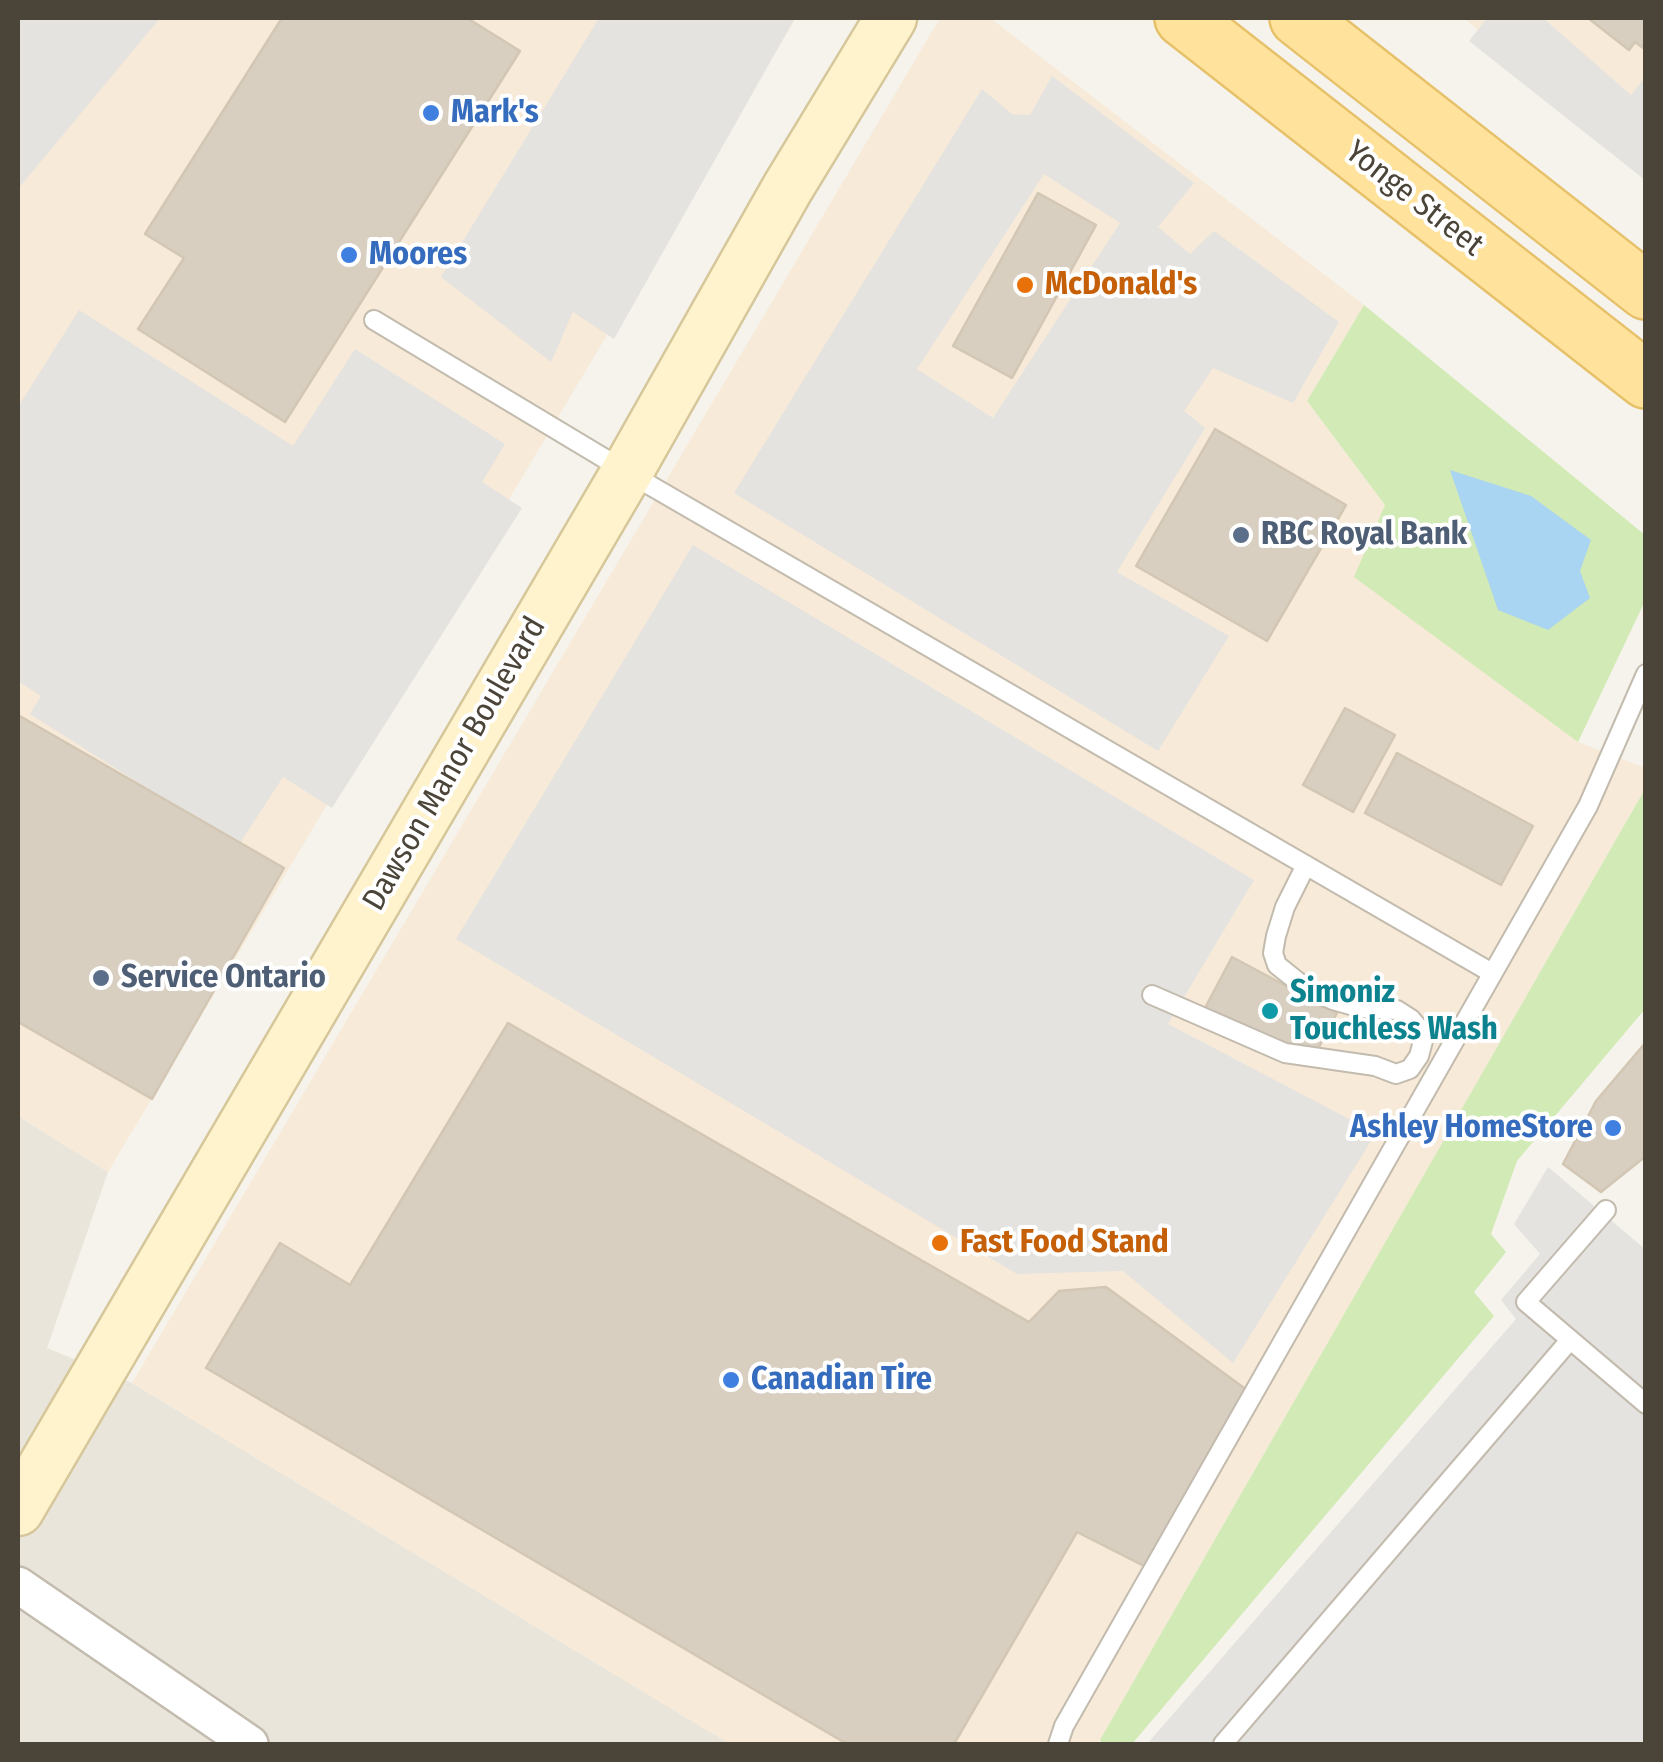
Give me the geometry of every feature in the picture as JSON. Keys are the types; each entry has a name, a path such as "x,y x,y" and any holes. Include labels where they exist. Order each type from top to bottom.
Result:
{"main road":[{"name":"Yonge Street","path":"1183,18 1646,380"},
{"path":"1298,18 1646,292"}],"street":[{"name":"Dawson Manor Boulevard","path":"18,1510 627,472 787,189 891,18"},
{"path":"18,1585 250,1744"}],"lane":[{"path":"374,320 627,472 1492,973"},
{"path":"1058,1744 1064,1726 1588,806 1646,674"},
{"path":"1152,995 1285,1053 1375,1066 1396,1074 1410,1069 1423,1042 1411,1019 1397,1010 1360,1008 1333,1000 1307,988 1277,966 1276,936 1306,866"},
{"path":"1606,1210 1526,1302 1646,1404"},
{"path":"1223,1744 1570,1340"}],"shaded area":[{"path":"18,18 796,18 108,1172 18,1116"},
{"path":"18,18 160,18 18,189"},
{"path":"599,18 795,18 614,339 573,312 551,362 441,277"},
{"path":"940,18 990,18 1364,305 1307,401 1385,505 1578,742 1645,768 1645,789 1100,1740 1095,1744 730,1744 132,1383"},
{"path":"1464,18 1645,18 1645,176"},
{"path":"1487,18 1543,18 1631,95 1645,77 1645,180 1469,41"},
{"path":"1052,76 1194,183 1158,227 1190,254 1214,231 1339,322 1293,403 1213,368 1184,411 1205,428 1117,572 1229,636 1158,751 734,493 982,89 1012,114 1030,115","holes":["1044,174 1120,223 993,418 917,369"]},
{"path":"79,310 293,446 355,349 505,444 482,482 522,508 332,808 283,777 238,846 30,714 41,696 18,681 18,407"},
{"path":"693,545 1254,880 1168,1024 1376,1133 1233,1363 1123,1271 1017,1274 456,939"},
{"path":"18,1116 108,1172 47,1348 132,1383 730,1744 18,1744"},
{"path":"1548,1167 1645,1249 1645,1744 1147,1744 1516,1319 1501,1300 1540,1254 1514,1224"}],"green space":[{"path":"1364,305 1645,535 1645,601 1578,742 1354,577 1385,505 1307,401"},
{"path":"1645,789 1645,1009 1517,1161 1491,1234 1506,1252 1474,1292 1494,1316 1132,1744 1102,1744 1100,1740"}],"water":[{"path":"1450,470 1531,496 1591,540 1580,571 1590,598 1548,630 1498,610"}],"building":[{"path":"282,18 467,18 520,51 285,422 138,329 184,258 145,234"},
{"path":"1588,18 1646,18 1646,50 1635,42 1629,50"},
{"name":"McDonald's","path":"1038,193 1096,225 1012,378 953,346"},
{"name":"RBC Royal Bank","path":"1215,429 1346,505 1267,641 1136,566"},
{"path":"1345,708 1395,735 1353,812 1303,785"},
{"path":"18,715 284,868 152,1099 18,1022"},
{"path":"1397,753 1533,826 1501,885 1365,813"},
{"name":"Simoniz Touchless Wash","path":"1232,957 1337,1013 1309,1066 1204,1010"},
{"name":"Canadian Tire","path":"508,1023 1029,1322 1059,1291 1106,1287 1251,1393 1146,1567 1077,1532 954,1744 847,1744 206,1368 280,1243 350,1285"},
{"name":"Ashley HomeStore","path":"1646,1042 1646,1156 1601,1192 1563,1164 1596,1101"}],"place":[{"name":"Mark's","path":"431,113"},
{"name":"Moores","path":"349,255"},
{"name":"McDonald's","path":"1025,285"},
{"name":"RBC Royal Bank","path":"1241,535"},
{"name":"Service Ontario","path":"101,978"},
{"name":"Simoniz Touchless Wash","path":"1270,1011"},
{"name":"Ashley HomeStore","path":"1613,1128"},
{"name":"Fast Food Stand","path":"940,1243"},
{"name":"Canadian Tire","path":"731,1380"}]}
